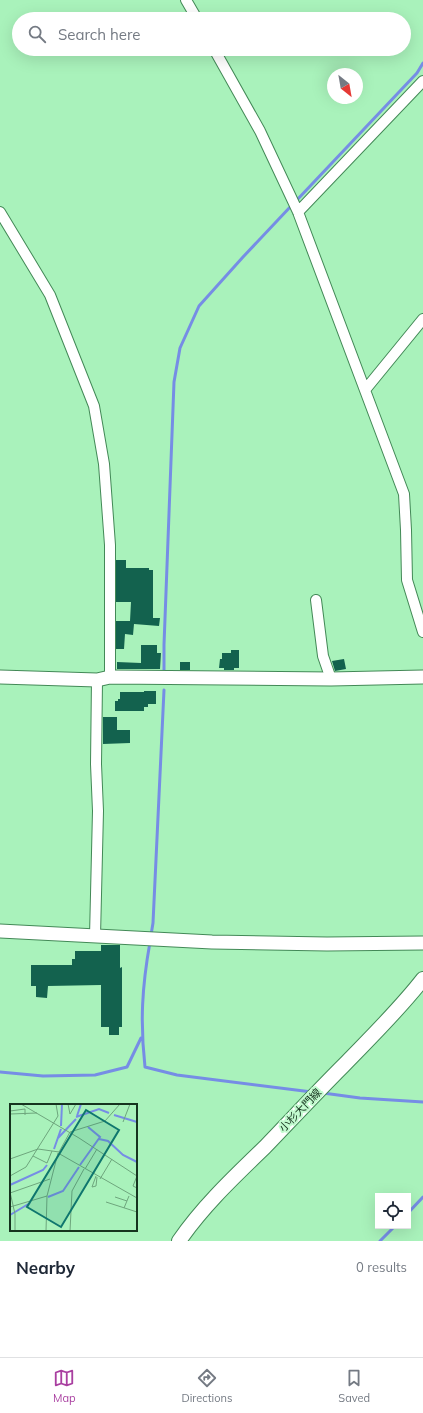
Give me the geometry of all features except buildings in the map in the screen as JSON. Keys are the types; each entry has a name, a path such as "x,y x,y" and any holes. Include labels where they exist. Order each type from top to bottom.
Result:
{"main road":[{"name":"小杉大門線","path":"179,1241 192,1222 217,1193 291,1120 390,1018 409,998 423,979"}],"street":[{"path":"186,0 192,12"},
{"path":"218,56 260,131 298,212 404,494 407,580 423,632"},
{"path":"298,212 423,81"},
{"path":"0,212 50,295 94,406 104,464 110,545 104,678 96,764 98,811 95,936"},
{"path":"365,390 423,319"},
{"path":"316,600 323,656 331,678"},
{"path":"0,677 423,677"},
{"path":"0,931 212,942 327,944 423,943"}],"waterway":[{"path":"296,201 417,73 423,63"},
{"path":"164,670 174,382 180,348 199,306 292,205"},
{"path":"151,935 153,923 164,690"},
{"path":"150,942 145,974 142,1020 145,1067 177,1075 312,1092"},
{"path":"0,1072 43,1076 95,1075 127,1067 141,1038"},
{"path":"323,1093 360,1098 423,1102"},
{"path":"411,1210 423,1197"},
{"path":"380,1241 392,1229"}]}
